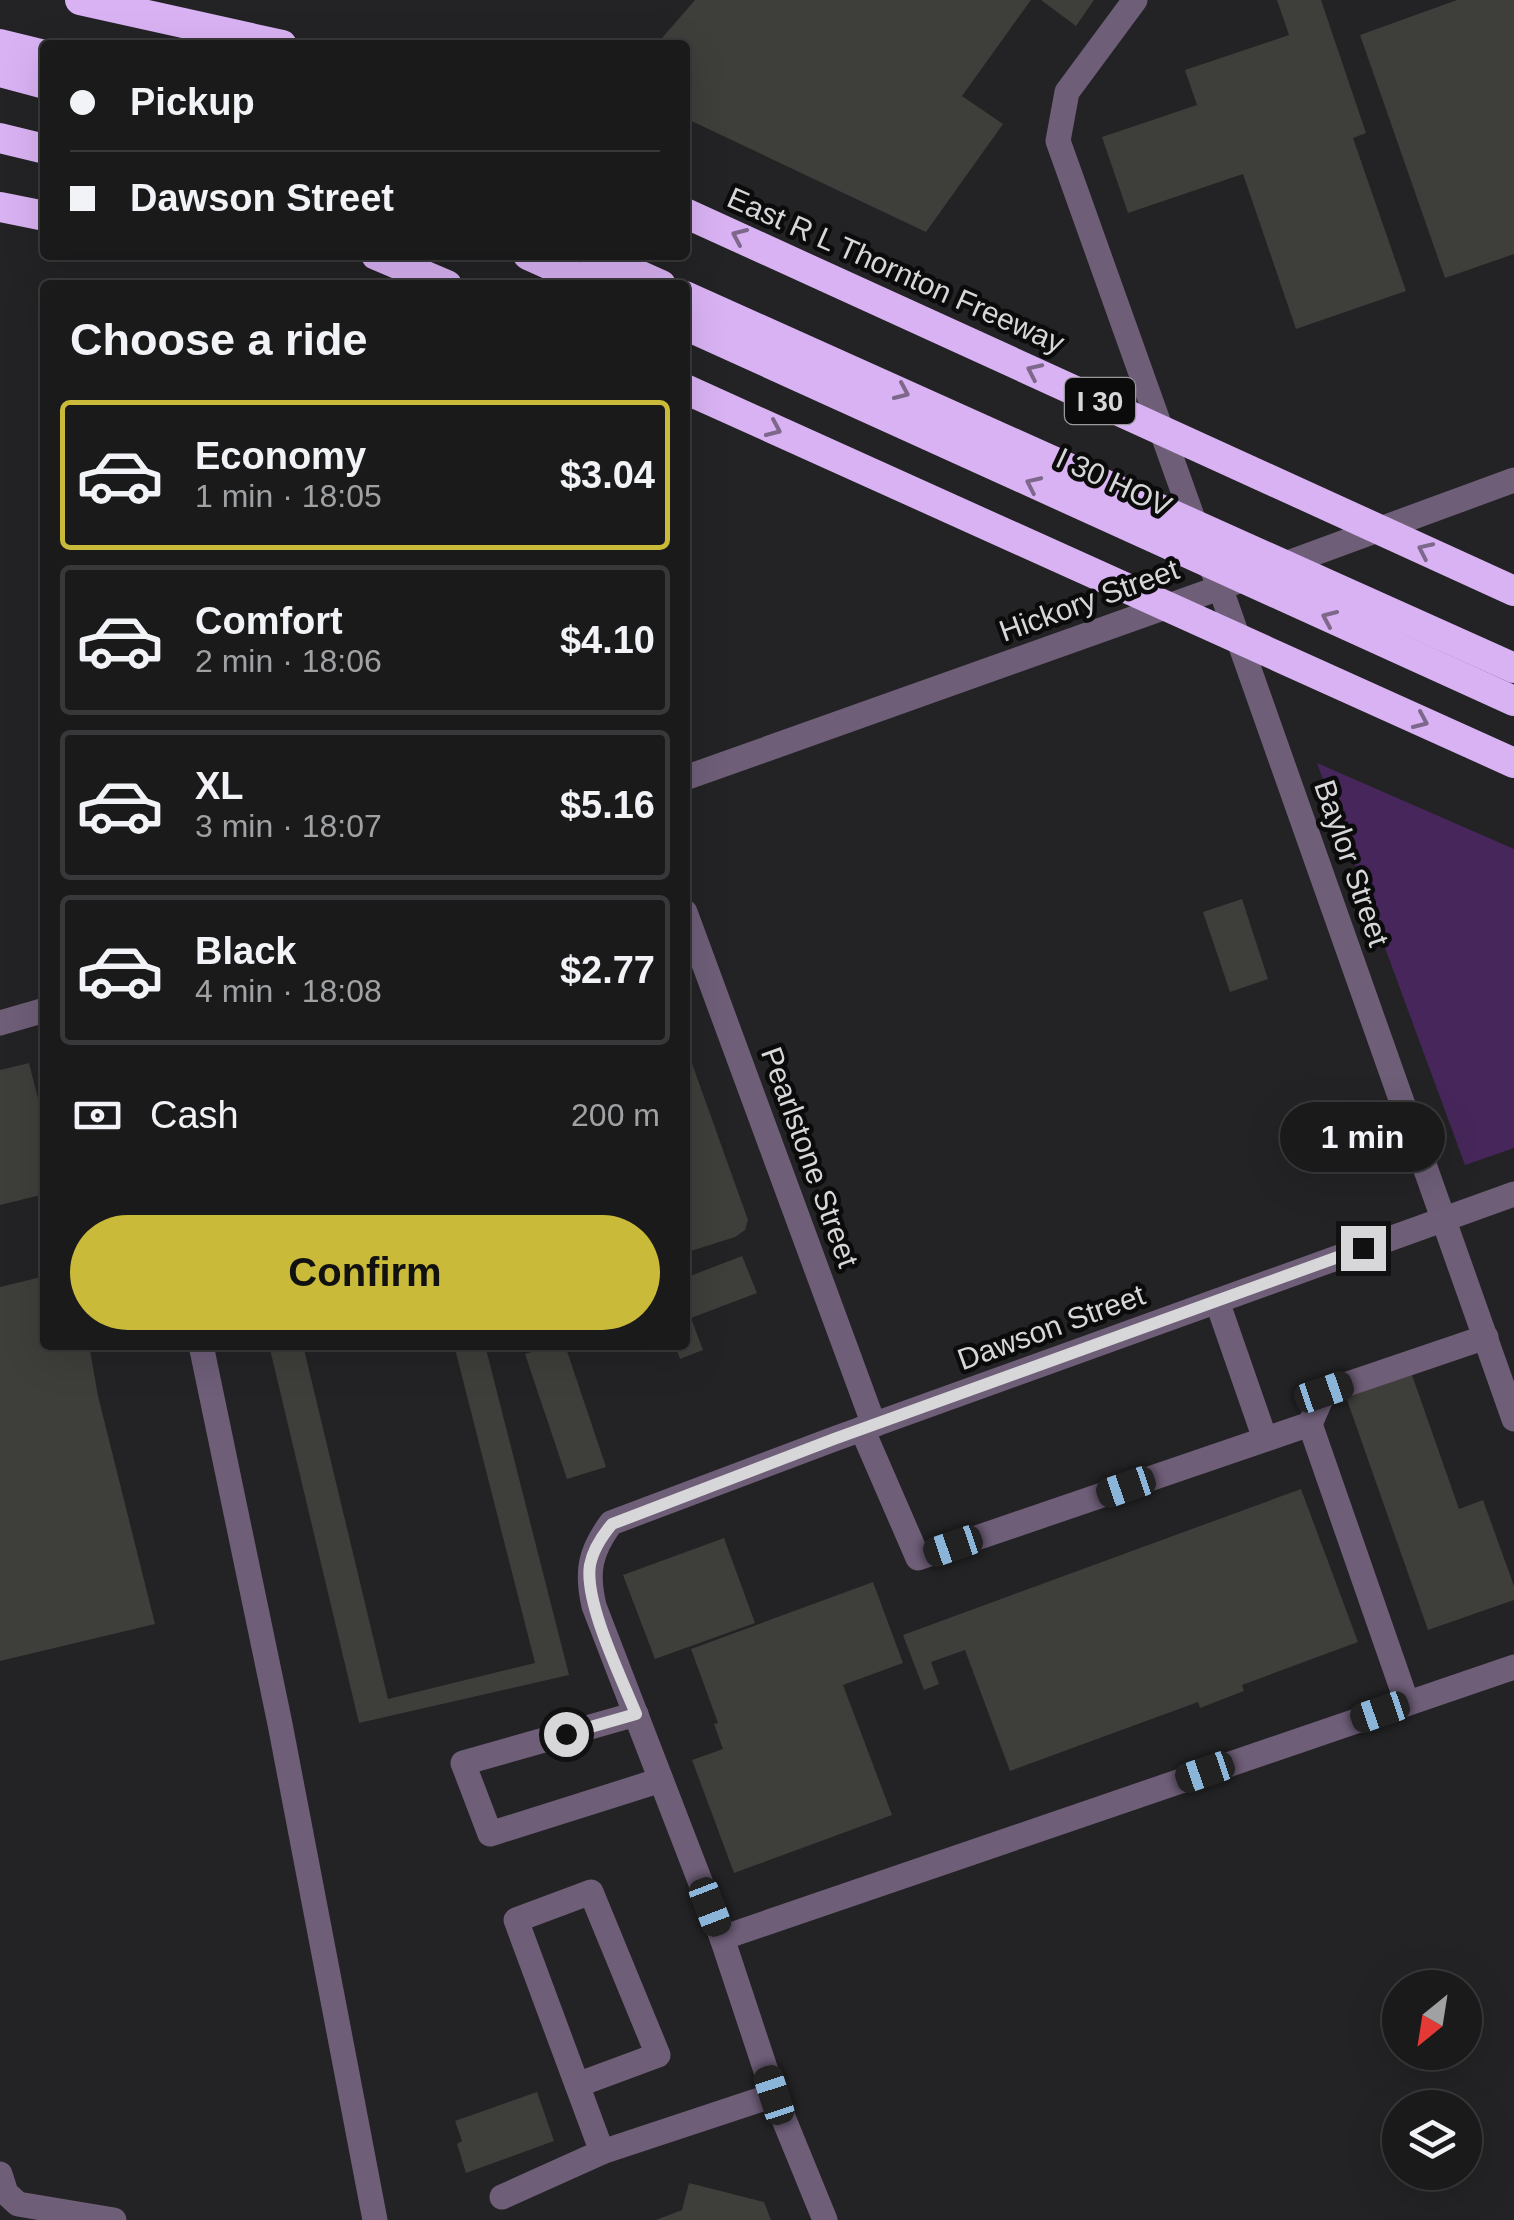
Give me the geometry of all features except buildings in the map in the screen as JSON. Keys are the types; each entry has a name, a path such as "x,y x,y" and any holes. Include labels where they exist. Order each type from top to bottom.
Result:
{"highway":[{"path":"80,0 261,40"},
{"path":"180,0 270,40"},
{"path":"0,44 40,54"},
{"path":"0,72 40,83"},
{"path":"0,138 40,148"},
{"path":"0,206 40,215"},
{"name":"East R L Thornton Freeway","path":"690,215 1514,591"},
{"path":"388,260 435,280"},
{"path":"539,260 584,280"},
{"path":"605,260 650,280"},
{"name":"I 30 HOV","path":"690,298 1514,668"},
{"name":"I 30 HOV","path":"690,327 1514,701"},
{"path":"690,390 1514,764"}],"street":[{"name":"Baylor Street","path":"1134,0 1066,92 1058,141 1514,1420"},
{"name":"Hickory Street","path":"690,776 1514,480"},
{"name":"Pearlstone Street","path":"690,926 918,1558 1265,1440"},
{"path":"0,1023 40,1011"},
{"name":"Dawson Street","path":"636,1714 589,1584 590,1562 598,1541 612,1524 868,1427 1514,1194"},
{"path":"1217,1302 1265,1440 1310,1424"},
{"path":"1407,1703 1310,1424 1324,1392 1486,1337"},
{"path":"202,1350 280,1724 375,2220"},
{"path":"722,1938 1514,1666"},
{"path":"661,1780 490,1834 463,1764 636,1714 722,1938 774,2095 825,2220"},
{"path":"578,2084 658,2055 591,1892 516,1920 602,2152"},
{"path":"502,2197 602,2152 774,2095"},
{"path":"0,2174 6,2192 18,2204 114,2220"}],"shaded area":[{"path":"1317,763 1514,849 1514,1148 1465,1165"}],"route":[{"path":"566,1734 636,1714 589,1584 590,1562 598,1541 612,1524 834,1439 1363,1248"}]}
